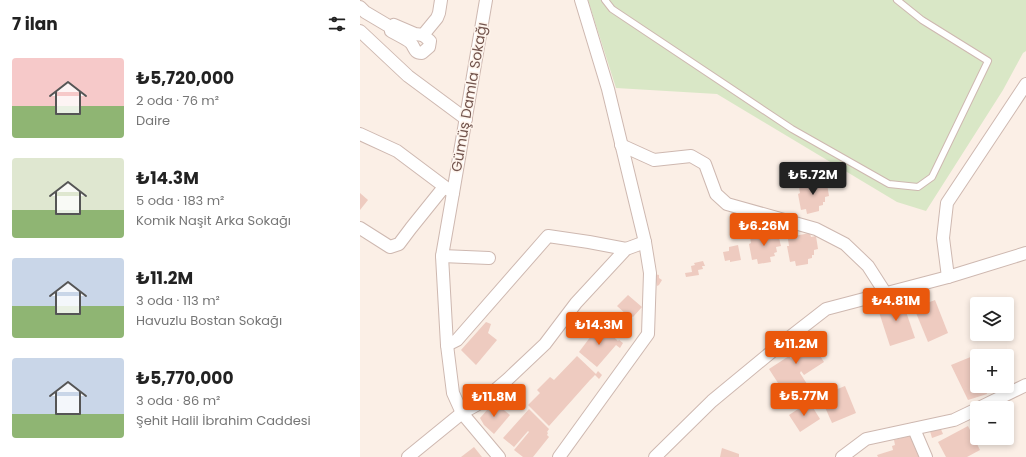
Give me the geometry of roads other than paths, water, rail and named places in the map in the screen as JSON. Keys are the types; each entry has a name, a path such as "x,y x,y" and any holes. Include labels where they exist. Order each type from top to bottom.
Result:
{"street":[{"path":"423,35 440,14 441,0"},
{"name":"Gümüş Damla Sokağı","path":"360,228 390,247 399,244 411,228 448,190 466,120 486,0"},
{"path":"559,457 648,334 650,273 645,242 608,89 581,0"},
{"path":"360,7 365,12 392,28 391,31 411,44 414,50 419,53 422,53 429,47 430,41 423,35 415,34 394,25 392,28"},
{"path":"360,31 408,76 466,120"},
{"path":"948,276 943,238 947,203 1026,84"},
{"path":"360,134 397,152 448,190 442,256 447,345 453,393 462,413 499,457"},
{"path":"621,145 654,160 691,156 705,164 716,194 727,204 816,229 845,244 868,266 886,294"},
{"path":"447,345 457,340 548,236 626,249"},
{"path":"408,457 462,413 480,403 545,344 576,303 626,249 645,242"},
{"path":"655,457 712,401 781,344 826,310 1026,253"},
{"path":"442,256 489,258"},
{"path":"993,401 1026,385"},
{"path":"842,457 866,439 954,420 970,412"},
{"path":"914,428 926,457"}],"lane":[{"path":"604,0 612,9 792,129 889,184 918,187 932,177 988,61 922,20 897,0"}]}
